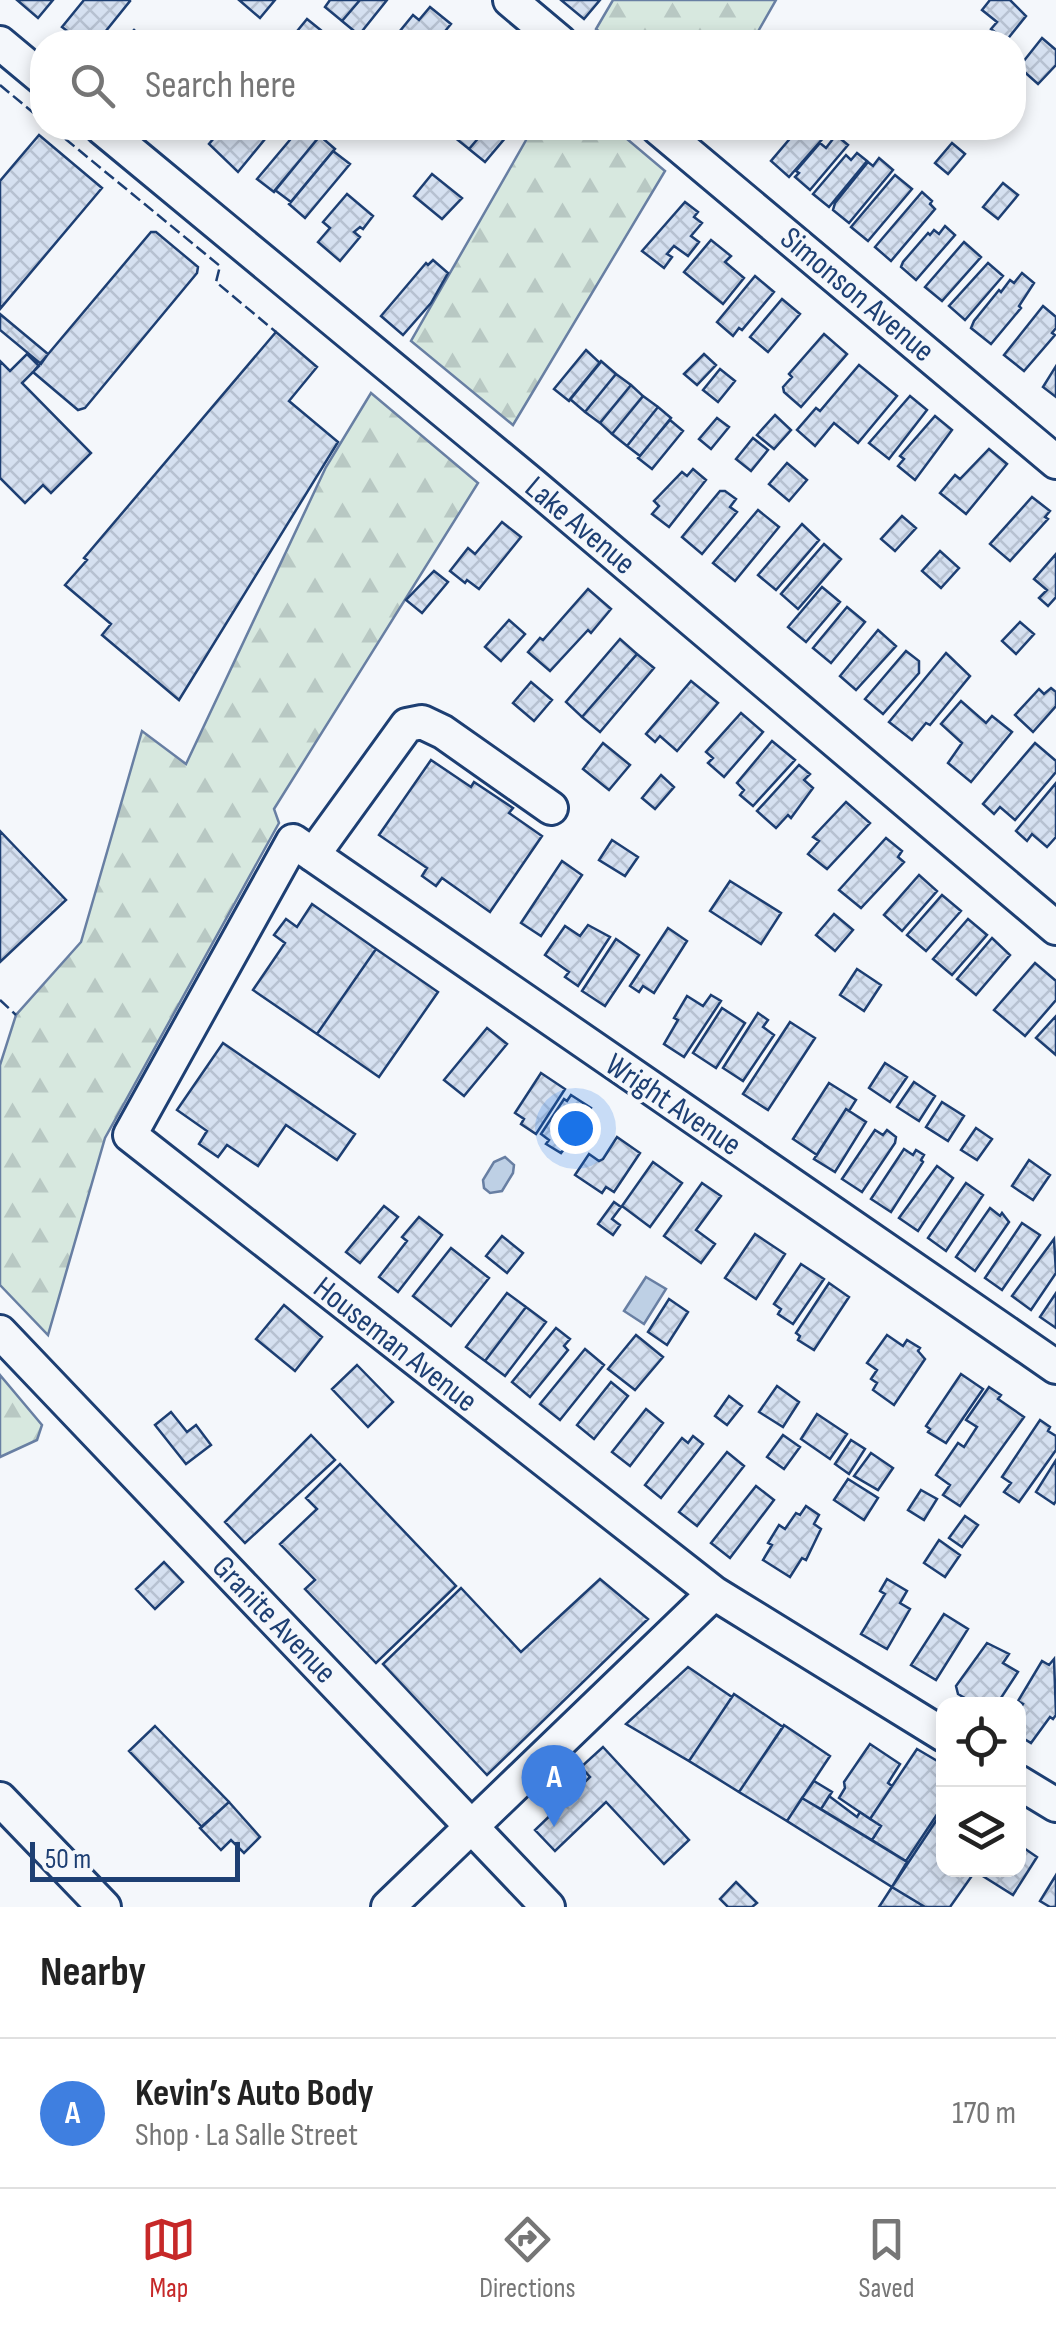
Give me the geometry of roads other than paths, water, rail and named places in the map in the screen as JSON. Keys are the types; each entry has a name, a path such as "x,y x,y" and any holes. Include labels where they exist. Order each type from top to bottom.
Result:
{"street":[{"path":"510,0 546,30"},
{"path":"0,43 30,68"},
{"name":"Lake Avenue","path":"116,140 1056,928"},
{"name":"Simonson Avenue","path":"673,140 1056,462"},
{"path":"303,848 407,724 422,722 443,732 551,808"},
{"name":"Wright Avenue","path":"303,848 1056,1366"},
{"name":"Houseman Avenue","path":"303,848 130,1135 714,1593 936,1731"},
{"name":"Granite Avenue","path":"0,1332 548,1907"},
{"path":"388,1907 714,1593"},
{"path":"1026,1787 1056,1805"},
{"path":"0,1798 104,1907"}],"water":[{"path":"505,1157 514,1165 513,1173 502,1191 490,1193 483,1180 494,1162"},
{"path":"646,1277 666,1289 644,1324 624,1311"}],"place":[{"name":"Kevin’s Auto Body","path":"554,1827"}]}
